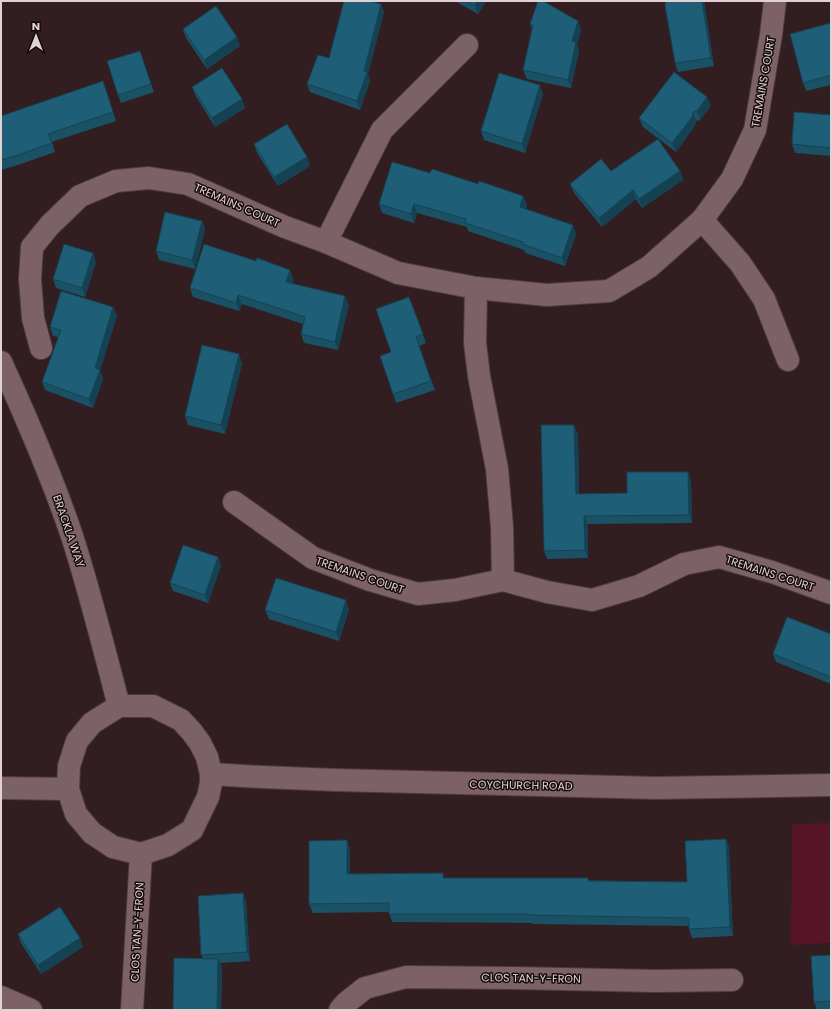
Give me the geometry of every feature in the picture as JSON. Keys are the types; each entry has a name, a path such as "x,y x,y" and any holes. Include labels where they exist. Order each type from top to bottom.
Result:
{"street":[{"name":"TREMAINS COURT","path":"42,348 33,318 30,279 32,247 50,225 80,196 116,181 150,178 188,184 398,273 476,288 547,295 609,291 649,267 702,220 732,179 755,130 771,35 775,1"},
{"path":"326,242 382,130 466,45"},
{"path":"702,220 740,262 764,298 788,360"},
{"path":"476,288 475,343 479,376 497,469 502,527 503,580"},
{"name":"BRACKLA WAY","path":"1,362 31,429 72,536 93,606 119,706"},
{"name":"TREMAINS COURT","path":"234,502 313,558 370,580 418,594 454,590 503,580 547,592 592,600 639,586 684,564 719,557 772,572 831,593"},
{"path":"119,706 153,706 181,720 200,743 207,757 211,774 208,797 192,830 168,846 141,854 113,847 92,833 76,814 68,789 69,766 77,741 92,723 119,706"},
{"name":"COYCHURCH ROAD","path":"211,774 335,780 656,788 831,785"},
{"path":"1,788 68,789"},
{"name":"CLOS TAN-Y-FRON","path":"132,1010 141,854"},
{"name":"CLOS TAN-Y-FRON","path":"340,1010 346,1003 365,988 406,977 656,981 732,980"},
{"path":"1,997 31,1010"}],"shaded area":[{"path":"831,823 831,943 791,945 792,824"}],"building":[{"path":"344,1 370,1 381,4 364,71 367,72 357,101 307,84 318,55 329,58"},
{"path":"467,1 477,1 475,5"},
{"path":"538,1 543,1 578,21 572,41 576,42 568,80 523,70 533,25 530,24"},
{"path":"666,1 702,1 711,58 675,63 665,5"},
{"path":"216,6 237,37 204,60 183,29"},
{"path":"831,23 831,75 803,83 790,34"},
{"path":"140,51 151,84 118,95 107,61"},
{"path":"222,68 242,99 212,118 192,87"},
{"path":"674,72 707,97 697,111 693,112 693,116 672,143 639,118"},
{"path":"499,73 540,85 522,144 481,131"},
{"path":"103,81 113,112 48,134 52,143 1,160 1,116"},
{"path":"794,112 831,115 831,148 792,144"},
{"path":"287,124 307,157 274,177 254,144"},
{"path":"658,139 680,171 639,199 633,190 599,218 570,184 601,159 611,171"},
{"path":"392,162 430,173 432,169 478,184 479,181 523,196 520,207 573,225 562,258 522,244 523,242 465,223 466,219 414,204 411,214 379,204"},
{"path":"165,212 202,221 192,260 156,251"},
{"path":"64,244 93,253 82,288 53,279"},
{"path":"204,244 256,261 257,258 290,270 286,282 345,296 335,342 301,334 305,317 238,295 236,303 190,288"},
{"path":"61,291 113,307 95,368 100,370 89,399 42,382 61,330 50,327"},
{"path":"409,297 423,334 416,337 431,381 393,394 380,356 391,352 376,309"},
{"path":"202,345 239,354 221,425 185,416"},
{"path":"541,425 574,425 576,494 627,493 627,472 688,472 689,515 584,516 585,550 544,551"},
{"path":"183,545 218,557 205,595 170,583"},
{"path":"276,578 346,600 336,632 265,610"},
{"path":"787,617 831,634 831,677 773,654"},
{"path":"726,839 730,927 689,929 689,918 529,914 389,914 389,903 309,904 309,841 347,840 347,874 443,873 443,878 588,878 588,881 687,882 685,841"},
{"path":"243,893 247,952 201,955 198,896"},
{"path":"60,907 80,938 38,965 18,934"},
{"path":"831,955 831,1001 814,1002 811,956"},
{"path":"174,958 218,959 217,1010 173,1010"}]}
